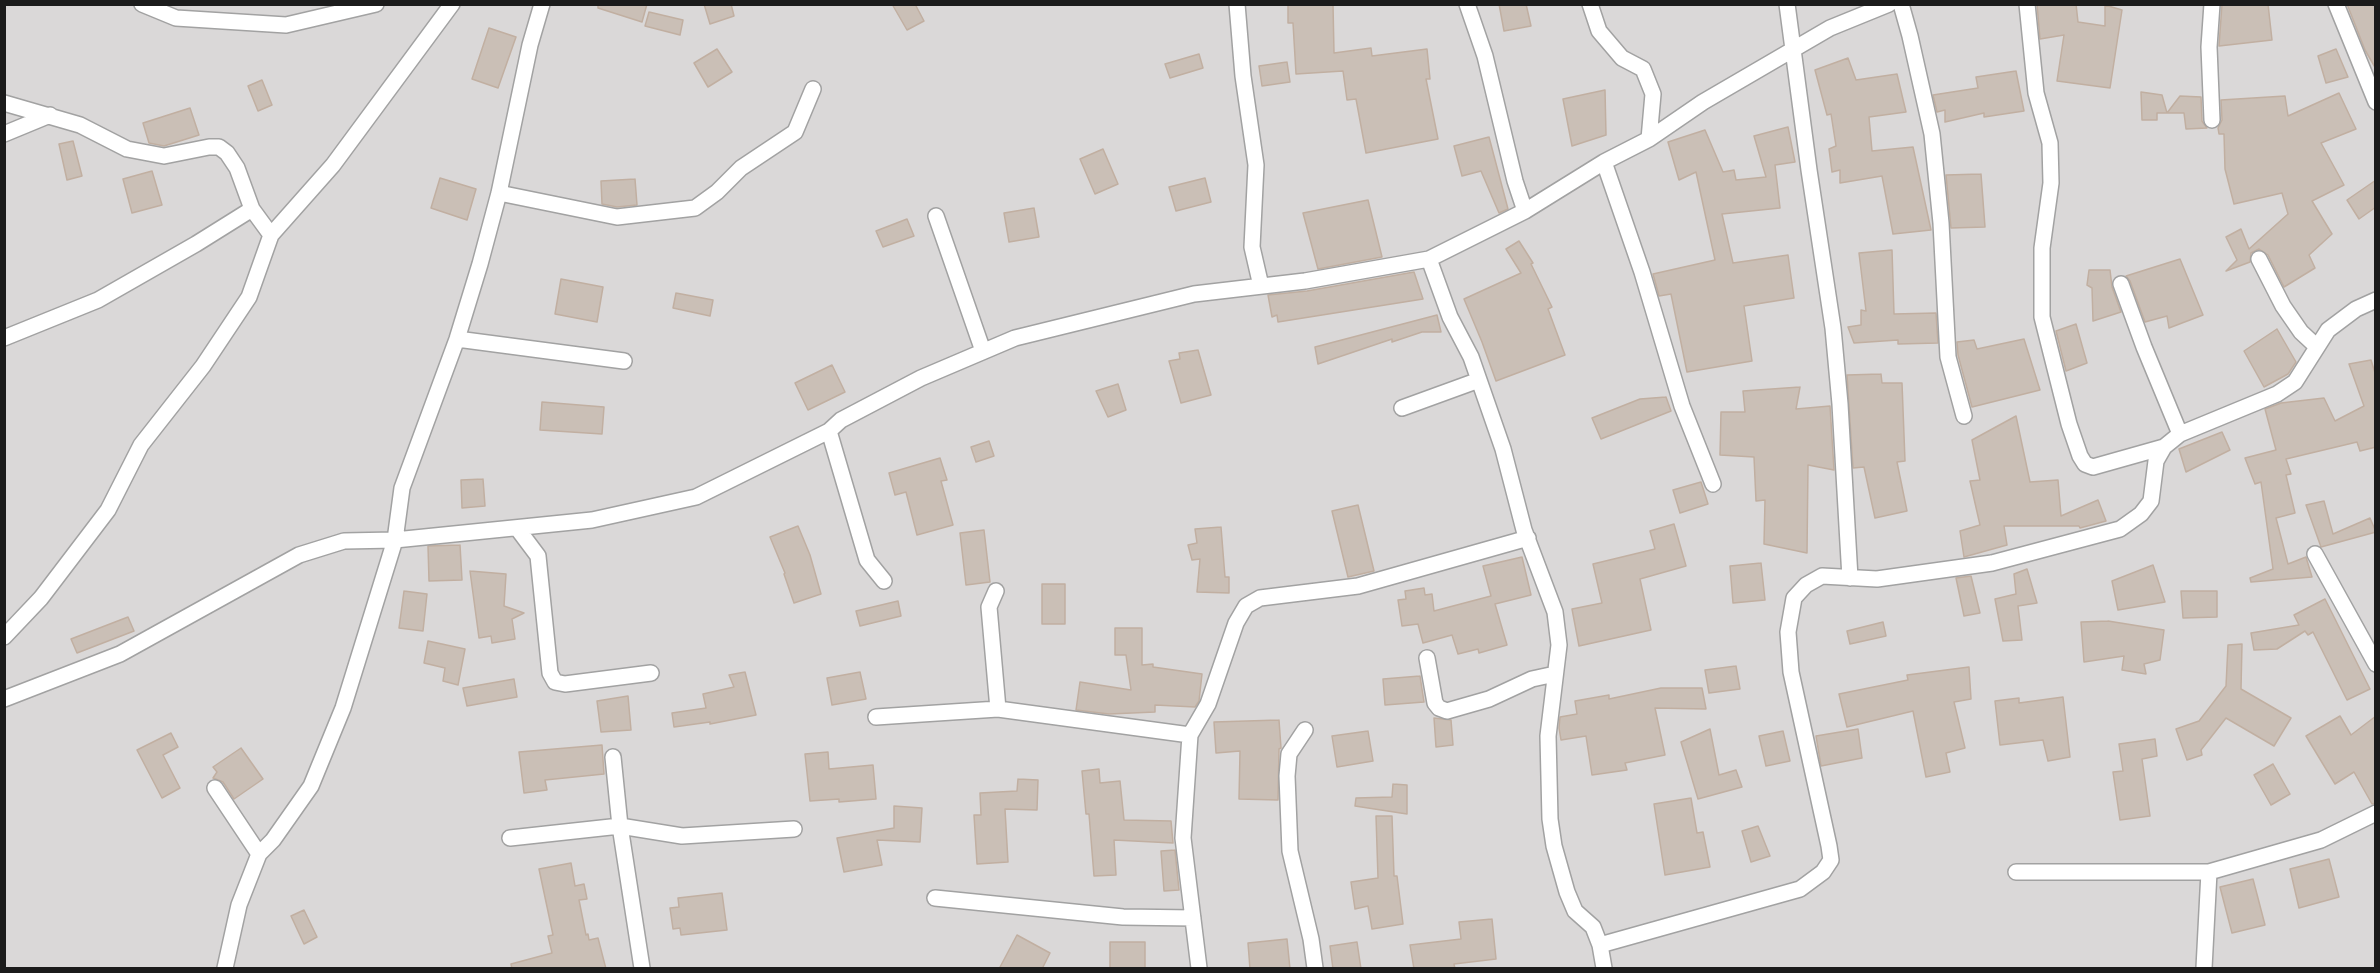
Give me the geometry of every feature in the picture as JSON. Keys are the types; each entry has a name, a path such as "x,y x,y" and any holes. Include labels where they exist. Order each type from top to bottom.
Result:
{"street":[{"path":"142,4 176,18 286,26 376,4"},
{"path":"4,637 41,598 108,510 141,445 202,366 249,297 271,235 333,165 452,4"},
{"path":"225,969 239,905 259,854 273,840 311,786 343,708 395,540 402,488 458,339 499,193 530,45 542,4"},
{"path":"1237,4 1243,76 1256,165 1252,247 1261,286"},
{"path":"1467,4 1485,56 1515,181 1525,211"},
{"path":"1590,4 1599,31 1622,58 1643,69 1653,94 1649,139"},
{"path":"1787,4 1833,328 1840,404 1850,578"},
{"path":"4,699 120,654 299,555 344,542 395,540 592,520 696,497 829,431 841,420 921,378 1015,338 1194,294 1305,281 1429,259 1525,211 1604,162 1649,139 1703,102 1830,28 1889,4"},
{"path":"1901,4 1932,134 1941,222 1948,357 1964,416"},
{"path":"2027,4 2036,93 2050,143 2051,183 2042,248 2042,317 2069,424 2080,456 2085,464 2093,467 2164,447"},
{"path":"2212,4 2209,47 2212,120"},
{"path":"2336,4 2376,102"},
{"path":"499,193 617,217 695,208 717,192 741,168 795,132 813,89"},
{"path":"4,103 80,125 127,149 164,156 219,147 227,153 237,168 252,209 271,235"},
{"path":"4,134 50,115"},
{"path":"1604,162 1642,272 1682,406 1713,484"},
{"path":"4,338 98,300 252,209"},
{"path":"936,216 983,351"},
{"path":"1429,259 1450,317 1471,357 1503,449 1524,530 1555,612 1559,645 1548,736 1550,819 1554,846 1567,892 1575,911 1593,927 1600,945 1604,969"},
{"path":"2259,259 2283,306 2301,332 2316,346"},
{"path":"2121,284 2180,434"},
{"path":"1600,945 1800,888 1823,872 1831,860 1791,672 1788,632 1794,598 1806,585 1822,576 1877,579 1992,563 2120,529 2141,514 2151,501 2156,461 2164,447 2180,434 2277,394 2295,382 2307,367 2316,346 2328,330 2356,309 2376,300"},
{"path":"458,339 624,361"},
{"path":"1402,408 1479,380"},
{"path":"829,431 867,560 884,581"},
{"path":"517,528 538,556 550,673 555,682 565,684 651,674"},
{"path":"1199,969 1182,838 1190,735 1208,704 1236,623 1246,606 1260,598 1358,586 1528,538"},
{"path":"2315,554 2376,664"},
{"path":"996,591 989,607 998,710"},
{"path":"1427,658 1435,703 1439,708 1447,711 1489,699 1532,679 1555,674"},
{"path":"876,717 998,710 1190,735"},
{"path":"1305,729 1290,754 1287,776 1290,851 1311,939 1315,969"},
{"path":"614,757 620,826 642,969"},
{"path":"215,788 259,854"},
{"path":"2016,872 2209,872 2320,840 2376,813"},
{"path":"510,838 620,826 682,836 795,829"},
{"path":"2204,969 2209,872"},
{"path":"935,898 1123,917 1193,918"}],"shaded area":[{"path":"5,5 2375,5 2375,968 5,968"}],"building":[{"path":"598,4 647,4 642,22 598,8"},
{"path":"704,4 731,4 734,16 710,24"},
{"path":"892,4 915,4 924,21 907,30"},
{"path":"1288,4 1333,4 1334,53 1371,48 1372,56 1427,49 1430,79 1426,79 1438,139 1366,153 1356,99 1347,100 1343,71 1296,74 1293,23 1288,23"},
{"path":"1499,4 1526,4 1531,26 1504,31"},
{"path":"2037,4 2076,4 2078,22 2105,26 2105,5 2122,10 2110,88 2057,81 2064,35 2040,39"},
{"path":"2222,4 2268,4 2272,40 2219,46"},
{"path":"2347,4 2376,4 2376,69 2365,50"},
{"path":"649,12 683,20 680,35 645,26"},
{"path":"489,28 516,37 498,88 472,79"},
{"path":"717,49 732,72 708,87 694,63"},
{"path":"2336,49 2348,77 2326,83 2318,56"},
{"path":"1199,54 1203,68 1170,78 1165,64"},
{"path":"1848,58 1856,80 1897,74 1906,112 1869,117 1872,151 1913,147 1931,230 1893,234 1882,176 1840,183 1840,170 1832,172 1829,149 1836,146 1831,114 1827,115 1815,70"},
{"path":"1287,62 1290,82 1262,86 1259,66"},
{"path":"2016,71 2024,111 1984,117 1984,113 1945,122 1945,110 1937,112 1933,95 1978,88 1976,77"},
{"path":"262,80 272,105 258,111 248,86"},
{"path":"1605,90 1606,135 1572,146 1563,99"},
{"path":"2141,92 2162,95 2167,113 2157,113 2157,120 2142,120"},
{"path":"2339,93 2356,129 2321,143 2344,185 2312,201 2332,234 2309,255 2315,268 2284,287 2268,255 2259,249 2251,253 2250,262 2226,271 2237,260 2226,237 2241,229 2249,249 2288,214 2282,193 2234,204 2225,169 2224,134 2219,134 2218,128 2222,120 2221,100 2285,96 2288,116"},
{"path":"2180,96 2201,97 2202,121 2207,128 2186,129 2184,113 2167,113"},
{"path":"190,108 199,135 164,146 149,143 143,123"},
{"path":"1788,127 1795,162 1775,165 1780,208 1722,214 1733,263 1788,255 1794,298 1744,306 1752,361 1687,372 1671,294 1659,296 1653,274 1715,260 1696,172 1679,180 1668,142 1705,130 1723,172 1734,170 1736,180 1766,177 1754,136"},
{"path":"1489,137 1508,209 1499,213 1481,171 1462,176 1454,146"},
{"path":"73,141 82,176 67,180 59,144"},
{"path":"1103,149 1118,184 1095,194 1080,159"},
{"path":"152,171 162,205 132,213 123,179"},
{"path":"1981,174 1985,227 1951,228 1946,175"},
{"path":"440,178 476,189 467,220 431,208"},
{"path":"1205,178 1211,202 1176,211 1169,187"},
{"path":"635,179 637,205 617,207 602,204 601,181"},
{"path":"2376,180 2376,207 2359,219 2347,200"},
{"path":"1368,200 1382,257 1318,269 1303,213"},
{"path":"1034,208 1039,237 1009,242 1004,213"},
{"path":"907,219 914,236 883,247 876,231"},
{"path":"1519,241 1533,263 1531,264 1552,307 1548,309 1565,355 1496,381 1464,299 1521,273 1506,249"},
{"path":"1892,250 1894,314 1936,313 1938,343 1898,344 1898,340 1854,343 1848,327 1861,325 1861,310 1866,311 1859,253"},
{"path":"2180,259 2203,315 2169,328 2167,316 2145,322 2126,276"},
{"path":"2089,270 2110,270 2112,287 2121,312 2093,321 2092,288 2087,285"},
{"path":"1414,272 1423,299 1278,322 1277,315 1272,317 1268,295 1307,291"},
{"path":"561,279 603,287 597,322 555,314"},
{"path":"676,293 713,300 710,316 673,308"},
{"path":"1437,315 1441,332 1422,332 1392,342 1392,339 1318,364 1315,347"},
{"path":"2076,324 2087,363 2066,371 2056,331"},
{"path":"2277,329 2296,362 2288,374 2264,387 2244,351"},
{"path":"2024,339 2040,390 1972,407 1958,355 1957,342 1974,340 1977,349"},
{"path":"1198,350 1211,395 1181,403 1169,361 1180,359 1179,353"},
{"path":"2371,360 2376,376 2376,447 2360,451 2357,442 2286,459 2291,474 2286,475 2295,513 2276,518 2288,564 2306,557 2312,577 2251,582 2250,578 2273,569 2261,482 2255,484 2245,458 2276,450 2265,409 2281,403 2324,398 2335,421 2364,406 2349,364"},
{"path":"832,365 845,392 808,410 795,383"},
{"path":"1881,374 1882,383 1902,383 1905,461 1897,462 1907,511 1875,518 1864,467 1853,468 1847,375"},
{"path":"1118,384 1126,410 1108,417 1096,391"},
{"path":"1800,387 1796,409 1830,406 1834,470 1808,465 1807,553 1764,544 1765,500 1756,501 1754,457 1720,455 1721,412 1745,412 1743,391"},
{"path":"1666,397 1671,411 1601,439 1592,418 1640,399"},
{"path":"542,402 604,407 602,434 540,430"},
{"path":"2016,416 2030,482 2058,480 2061,516 2098,500 2106,521 2080,528 2079,526 2004,526 2007,545 1964,557 1960,531 1980,525 1970,481 1980,480 1972,440"},
{"path":"2222,432 2230,450 2186,472 2179,449"},
{"path":"989,441 994,456 976,462 971,447"},
{"path":"940,458 947,480 941,481 953,525 917,535 906,492 895,495 889,473"},
{"path":"483,479 485,506 462,508 461,480"},
{"path":"1701,482 1708,504 1680,513 1673,490"},
{"path":"2324,501 2333,534 2370,518 2376,532 2321,547 2306,505"},
{"path":"1358,505 1374,571 1348,577 1332,511"},
{"path":"1674,524 1686,566 1640,579 1651,630 1579,646 1572,609 1602,603 1593,564 1655,549 1650,531"},
{"path":"798,526 810,555 821,594 794,603 770,537"},
{"path":"1221,527 1225,577 1229,577 1229,593 1197,592 1200,559 1192,560 1188,545 1197,543 1195,529"},
{"path":"984,530 990,582 966,585 960,533"},
{"path":"460,545 462,580 429,581 428,546"},
{"path":"1522,557 1531,595 1495,604 1507,645 1479,653 1478,649 1458,654 1452,635 1423,643 1418,624 1402,626 1398,600 1406,599 1405,591 1424,588 1425,595 1432,594 1434,611 1491,596 1483,566"},
{"path":"1761,563 1765,600 1733,603 1730,566"},
{"path":"2153,565 2165,602 2118,610 2112,581"},
{"path":"2027,569 2037,603 2018,606 2022,640 2003,641 1995,599 2016,594 2014,574"},
{"path":"470,571 506,574 504,606 524,613 512,619 515,639 492,643 491,636 479,638"},
{"path":"1971,576 1980,613 1964,616 1956,578"},
{"path":"1042,584 1065,584 1065,624 1042,624"},
{"path":"404,591 427,594 423,631 399,628"},
{"path":"2181,591 2217,591 2217,617 2183,618"},
{"path":"2325,599 2370,689 2347,700 2313,632 2308,635 2305,631 2277,649 2254,650 2251,633 2299,625 2294,615"},
{"path":"898,601 901,616 860,626 856,611"},
{"path":"128,617 134,631 77,653 71,639"},
{"path":"2108,621 2164,630 2160,660 2144,664 2146,674 2122,670 2124,656 2084,662 2081,622"},
{"path":"1883,622 1886,636 1850,644 1847,631"},
{"path":"1115,628 1142,628 1142,665 1153,664 1153,667 1202,674 1199,701 1195,707 1155,705 1155,712 1109,714 1076,710 1080,682 1131,690 1126,655 1115,655"},
{"path":"428,641 465,649 458,685 443,681 445,668 424,663"},
{"path":"2242,644 2241,689 2291,718 2274,746 2226,718 2201,750 2202,755 2187,760 2176,729 2199,721 2226,686 2228,645"},
{"path":"1736,666 1740,689 1709,693 1705,670"},
{"path":"1969,667 1971,699 1954,702 1965,748 1946,753 1950,772 1926,777 1913,711 1847,727 1839,694 1908,680 1907,675"},
{"path":"745,672 756,715 710,724 710,722 674,727 672,713 706,708 703,694 734,687 729,675"},
{"path":"860,672 866,699 832,705 827,678"},
{"path":"1420,676 1424,702 1385,705 1383,679"},
{"path":"514,679 517,697 467,706 463,688"},
{"path":"1661,688 1702,688 1706,709 1655,708 1665,755 1625,763 1627,770 1592,775 1586,736 1561,740 1560,717 1577,714 1575,701 1609,695 1609,699"},
{"path":"628,696 631,730 601,732 597,701"},
{"path":"2063,697 2070,757 2048,761 2043,740 2000,745 1995,701 2019,698 2019,703"},
{"path":"2340,716 2351,735 2376,716 2376,803 2372,804 2354,772 2335,784 2306,736"},
{"path":"1434,718 1451,720 1453,745 1436,747"},
{"path":"1279,720 1281,748 1279,749 1278,800 1239,799 1240,751 1216,753 1214,722"},
{"path":"1710,729 1719,775 1736,770 1742,787 1698,799 1681,742"},
{"path":"1858,729 1862,758 1821,766 1816,736"},
{"path":"1368,731 1373,761 1337,767 1332,736"},
{"path":"1783,731 1790,761 1766,766 1759,736"},
{"path":"171,733 178,747 163,755 180,788 162,798 137,750"},
{"path":"2155,739 2157,756 2142,759 2150,816 2120,820 2113,772 2123,771 2119,744"},
{"path":"602,745 604,774 545,780 547,790 524,793 519,752"},
{"path":"241,748 263,779 234,799 223,782 213,778 217,772 213,767"},
{"path":"828,752 829,769 873,765 876,799 839,802 839,799 810,801 805,754"},
{"path":"2273,764 2290,794 2271,805 2254,775"},
{"path":"1099,769 1100,783 1120,781 1124,820 1171,821 1173,843 1114,840 1116,875 1094,876 1089,814 1086,814 1082,771"},
{"path":"1018,779 1038,780 1037,810 1005,809 1008,862 977,864 974,815 981,815 980,793 1017,791"},
{"path":"1393,784 1407,785 1407,814 1355,806 1356,798 1392,797"},
{"path":"1691,798 1697,833 1703,832 1710,867 1665,875 1654,804"},
{"path":"894,806 922,808 920,842 877,840 882,865 844,872 837,838 894,828"},
{"path":"1376,816 1392,816 1394,876 1397,876 1403,924 1372,929 1368,906 1355,909 1351,882 1378,878"},
{"path":"1758,826 1770,856 1751,862 1742,831"},
{"path":"1175,850 1179,890 1164,891 1161,851"},
{"path":"2329,859 2339,897 2299,908 2290,869"},
{"path":"571,863 575,886 584,884 587,899 579,900 586,935 588,934 589,940 598,938 606,969 512,969 511,964 552,953 548,936 553,935 539,869"},
{"path":"2253,879 2265,925 2232,933 2220,887"},
{"path":"722,893 727,930 681,935 680,928 673,929 670,908 679,907 678,898"},
{"path":"304,910 317,937 304,944 291,916"},
{"path":"1492,919 1496,959 1454,964 1455,969 1414,969 1410,945 1461,939 1459,922"},
{"path":"1017,935 1050,953 1042,969 999,969"},
{"path":"1287,939 1290,969 1250,969 1248,943"},
{"path":"1110,942 1145,942 1145,969 1110,969"},
{"path":"1357,942 1361,969 1333,969 1330,946"}]}
